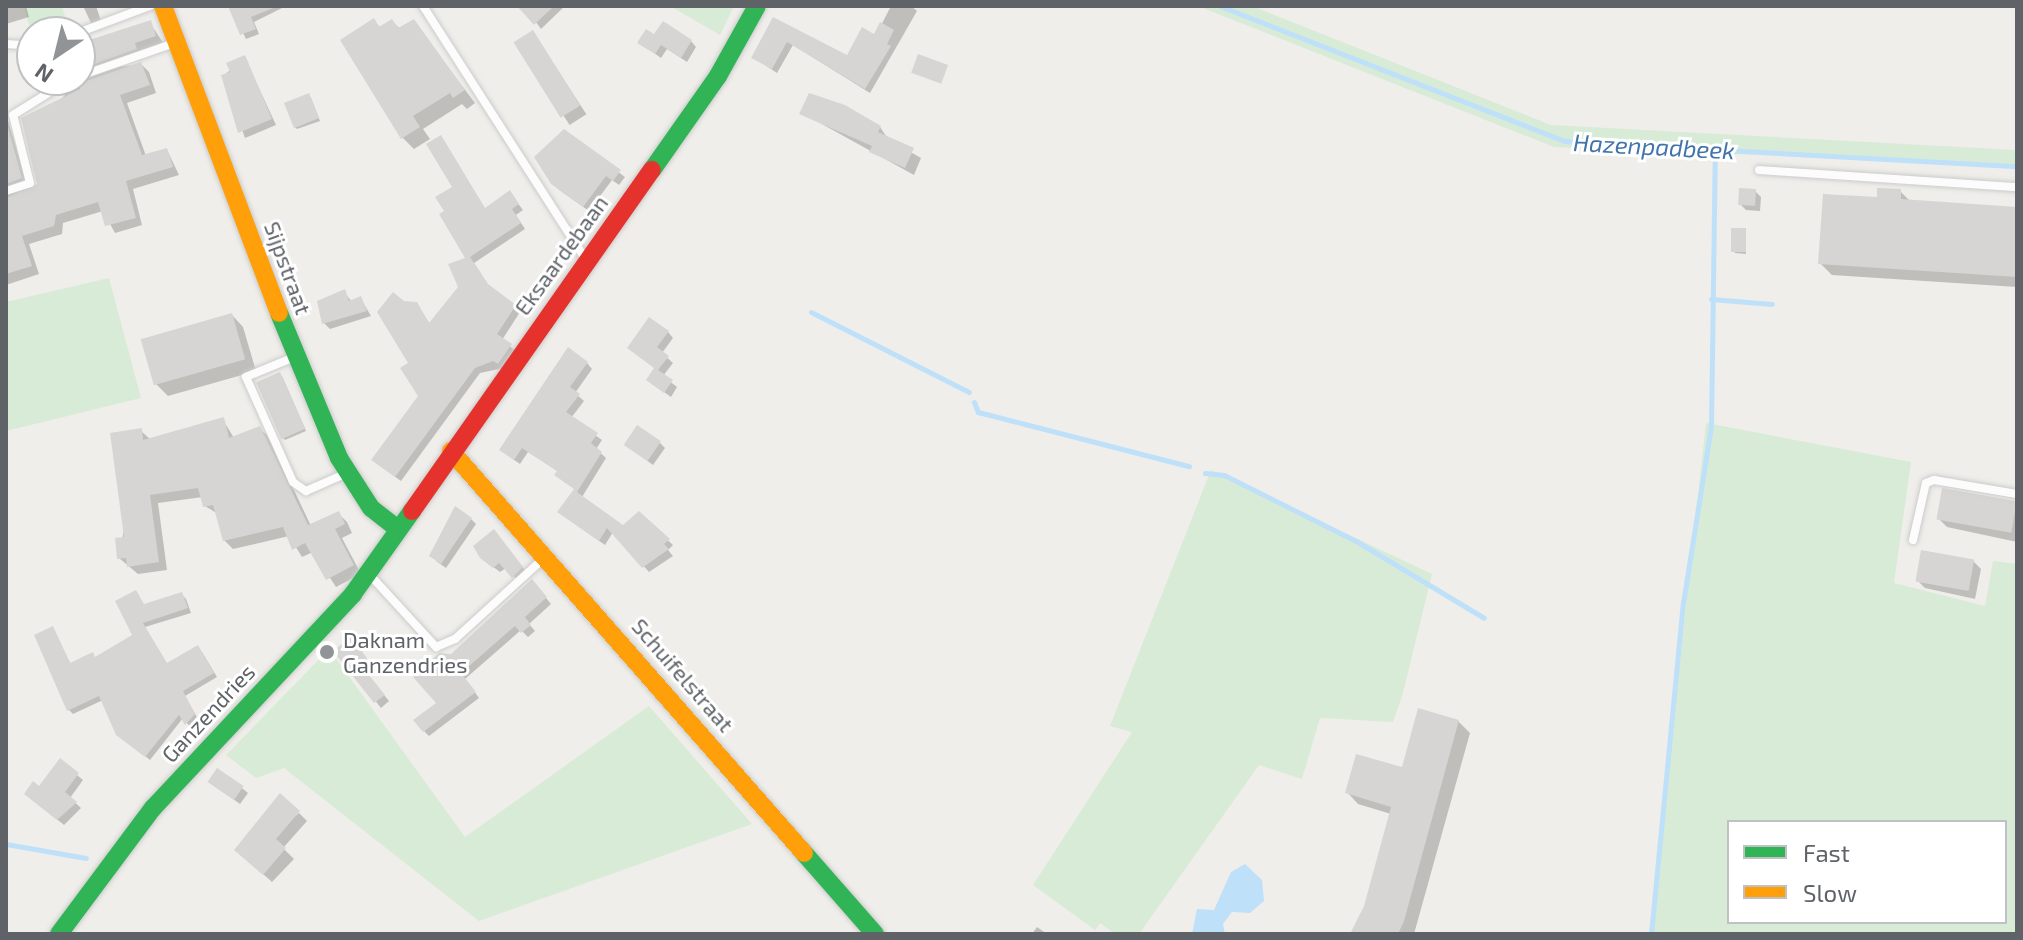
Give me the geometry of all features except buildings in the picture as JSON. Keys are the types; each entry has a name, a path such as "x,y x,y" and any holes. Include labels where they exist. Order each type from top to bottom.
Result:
{"street":[{"name":"Sijpstraat","path":"163,6 295,357 348,472 371,508 398,529"},
{"name":"Eksaardebaan","path":"398,529 718,76 757,6"},
{"name":"Schuifelstraat","path":"451,451 547,555 875,934"},
{"name":"Ganzendries","path":"59,934 153,808 369,573 398,529"}],"lane":[{"path":"96,26 150,6"},
{"path":"423,6 586,261"},
{"path":"96,70 177,42"},
{"path":"6,191 30,183 13,115 43,96"},
{"path":"1759,170 2017,187"},
{"path":"295,357 246,377 293,482 306,491 348,472"},
{"path":"1913,540 1926,483 1934,480 2017,494"},
{"path":"369,573 436,647 455,639 547,555"}],"green space":[{"path":"24,6 62,6 65,16 27,16"},
{"path":"670,6 734,6 720,35"},
{"path":"1198,6 1252,6 1551,125 2017,150 2017,165 1554,147"},
{"path":"109,278 141,398 6,431 6,302"},
{"path":"1706,423 1911,462 1894,583 1985,606 1993,561 2017,564 2015,934 1650,934"},
{"path":"1211,470 1432,574 1403,693 1393,722 1320,718 1302,779 1259,765 1139,934 1115,934 1100,923 1095,930 1033,885 1132,732 1110,726"},
{"path":"329,649 465,837 649,706 752,824 479,921 284,768 256,778 226,755"}],"water":[{"path":"1245,864 1262,880 1264,901 1250,913 1232,912 1223,924 1225,934 1192,934 1197,909 1214,910 1231,872"}],"waterway":[{"name":"Hazenpadbeek","path":"1220,6 1564,141 2017,166"},
{"path":"1651,934 1683,603 1711,427 1715,149"},
{"path":"1711,299 1772,304"},
{"path":"811,312 969,392"},
{"path":"974,402 978,412 1189,466"},
{"path":"1205,473 1224,475 1356,541 1484,618"},
{"path":"6,844 86,858"}],"traffic: fast":[{"path":"652,170 718,76 757,6"},
{"path":"279,313 339,458 371,508 398,529"},
{"path":"59,934 153,808 353,594 412,511"},
{"path":"804,853 875,934"}],"traffic: slow":[{"path":"163,6 279,313"},
{"path":"451,451 804,853"}],"traffic: jam":[{"path":"412,511 652,170"}],"place":[{"name":"Daknam Ganzendries","path":"327,652"}]}
